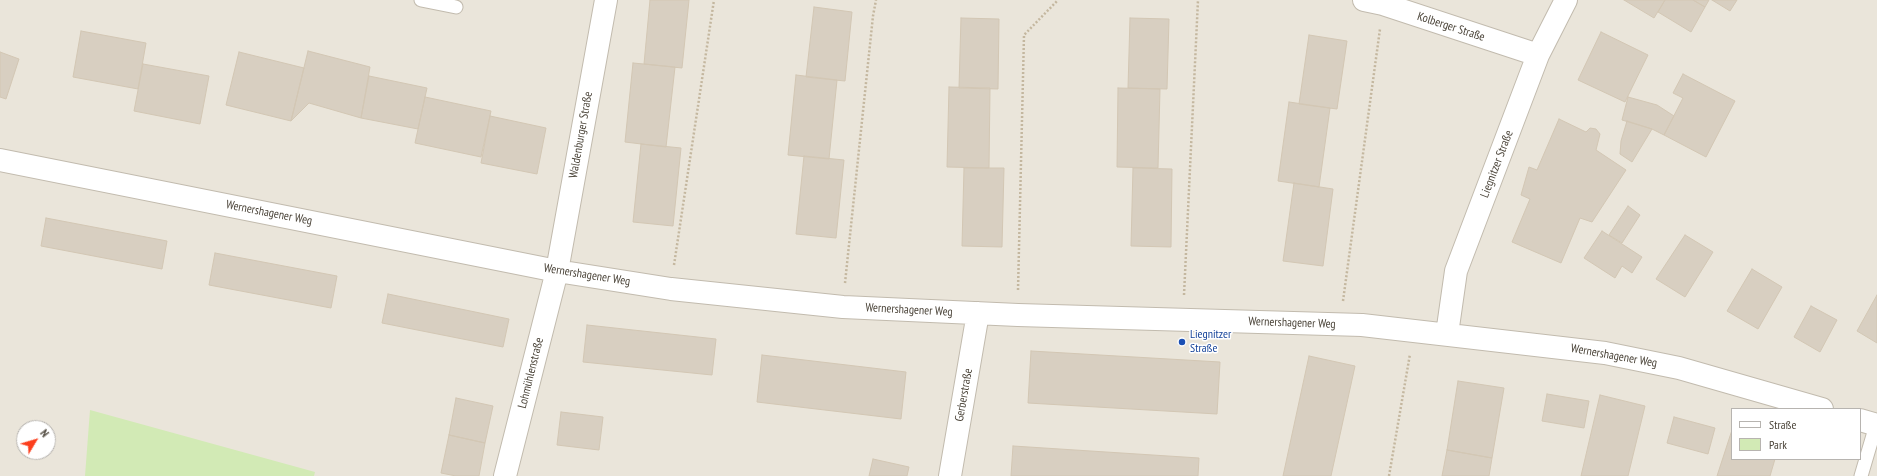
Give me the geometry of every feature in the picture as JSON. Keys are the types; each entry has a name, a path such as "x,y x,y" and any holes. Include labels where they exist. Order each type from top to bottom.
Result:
{"street":[{"name":"Waldenburger Straße","path":"557,271 606,0"},
{"name":"Liegnitzer Straße","path":"1447,334 1456,271 1538,55 1566,0"},
{"name":"Kolberger Straße","path":"1374,2 1538,55"},
{"name":"Wernershagener Weg","path":"0,160 557,271 671,289 843,308 1018,315 1362,325 1605,353 1680,368 1819,408"},
{"name":"Lohmühlenstraße","path":"505,476 557,271"},
{"name":"Gerberstraße","path":"950,476 978,313"}],"lane":[{"path":"421,0 456,7"},
{"path":"1861,476 1871,423"}],"path":[{"path":"671,289 714,0"},
{"path":"843,308 872,16 876,0"},
{"path":"1018,315 1024,35 1058,0"},
{"path":"1183,320 1198,0"},
{"path":"1340,325 1374,2"},
{"path":"1389,476 1413,331"}],"shaded area":[{"path":"0,0 1877,0 1877,476 0,476"}],"green space":[{"path":"90,410 315,472 314,476 85,476"}],"building":[{"path":"650,0 689,0 682,68 644,64"},
{"path":"1624,0 1665,0 1654,18"},
{"path":"1665,0 1693,0 1705,7 1691,32 1658,12"},
{"path":"1693,0 1709,0 1705,7"},
{"path":"1712,0 1737,0 1730,11"},
{"path":"814,7 852,12 845,81 806,77"},
{"path":"961,18 999,19 998,89 959,88"},
{"path":"1130,18 1169,19 1167,89 1128,88"},
{"path":"81,31 146,43 138,89 73,77"},
{"path":"1601,32 1648,55 1625,102 1578,80"},
{"path":"1309,35 1347,41 1337,109 1299,104"},
{"path":"308,51 370,67 361,118 309,103 291,121"},
{"path":"0,52 19,59 6,99 0,97"},
{"path":"239,52 304,68 291,121 226,105"},
{"path":"633,63 675,67 666,147 625,142"},
{"path":"143,64 209,76 200,124 134,111"},
{"path":"1683,74 1735,101 1706,157 1664,135 1683,98 1673,93"},
{"path":"796,75 837,80 829,159 788,155"},
{"path":"369,76 427,88 418,129 361,118"},
{"path":"949,87 990,88 989,168 947,167"},
{"path":"1118,88 1160,89 1158,168 1117,167"},
{"path":"425,97 491,111 481,157 415,143"},
{"path":"1628,97 1657,105 1674,116 1664,135 1652,129 1622,120"},
{"path":"1289,102 1330,108 1319,187 1278,181"},
{"path":"490,116 546,128 537,174 481,163"},
{"path":"1559,119 1586,132 1590,128 1596,129 1600,134 1596,150 1626,170 1592,222 1580,218 1561,263 1512,242 1530,199 1521,195 1529,167 1537,170"},
{"path":"1627,121 1652,129 1632,162 1620,154 1621,141"},
{"path":"641,144 681,148 673,226 633,222"},
{"path":"804,156 844,160 836,238 796,234"},
{"path":"964,168 1004,168 1002,247 962,246"},
{"path":"1133,168 1172,169 1171,247 1131,246"},
{"path":"1294,183 1333,189 1323,266 1283,261"},
{"path":"1628,206 1640,215 1622,243 1609,235"},
{"path":"46,218 167,241 162,269 41,246"},
{"path":"1602,231 1642,257 1632,273 1622,266 1615,278 1584,258"},
{"path":"1685,235 1713,252 1685,297 1656,279"},
{"path":"215,253 337,276 331,308 209,285"},
{"path":"1752,269 1782,287 1758,329 1727,311"},
{"path":"388,294 509,319 503,347 382,323"},
{"path":"1877,295 1877,343 1857,331"},
{"path":"1811,306 1837,320 1820,352 1794,337"},
{"path":"587,325 716,339 712,375 583,362"},
{"path":"1031,351 1220,362 1217,414 1028,403"},
{"path":"762,355 906,372 901,419 757,402"},
{"path":"1309,356 1355,366 1331,476 1283,476"},
{"path":"1458,381 1504,388 1492,458 1447,450"},
{"path":"1547,394 1589,401 1584,428 1542,421"},
{"path":"1600,395 1645,406 1628,476 1581,476"},
{"path":"456,398 493,406 485,443 449,435"},
{"path":"561,412 603,417 599,450 557,445"},
{"path":"1674,417 1715,428 1708,454 1667,443"},
{"path":"1731,433 1731,460 1775,460 1770,476 1717,476"},
{"path":"449,435 485,443 479,476 456,476 441,473"},
{"path":"1013,446 1199,458 1198,476 1011,476"},
{"path":"1447,450 1492,458 1489,476 1442,476"},
{"path":"873,459 909,467 907,476 869,476"}],"place":[{"name":"Liegnitzer Straße","path":"1182,342"}]}
